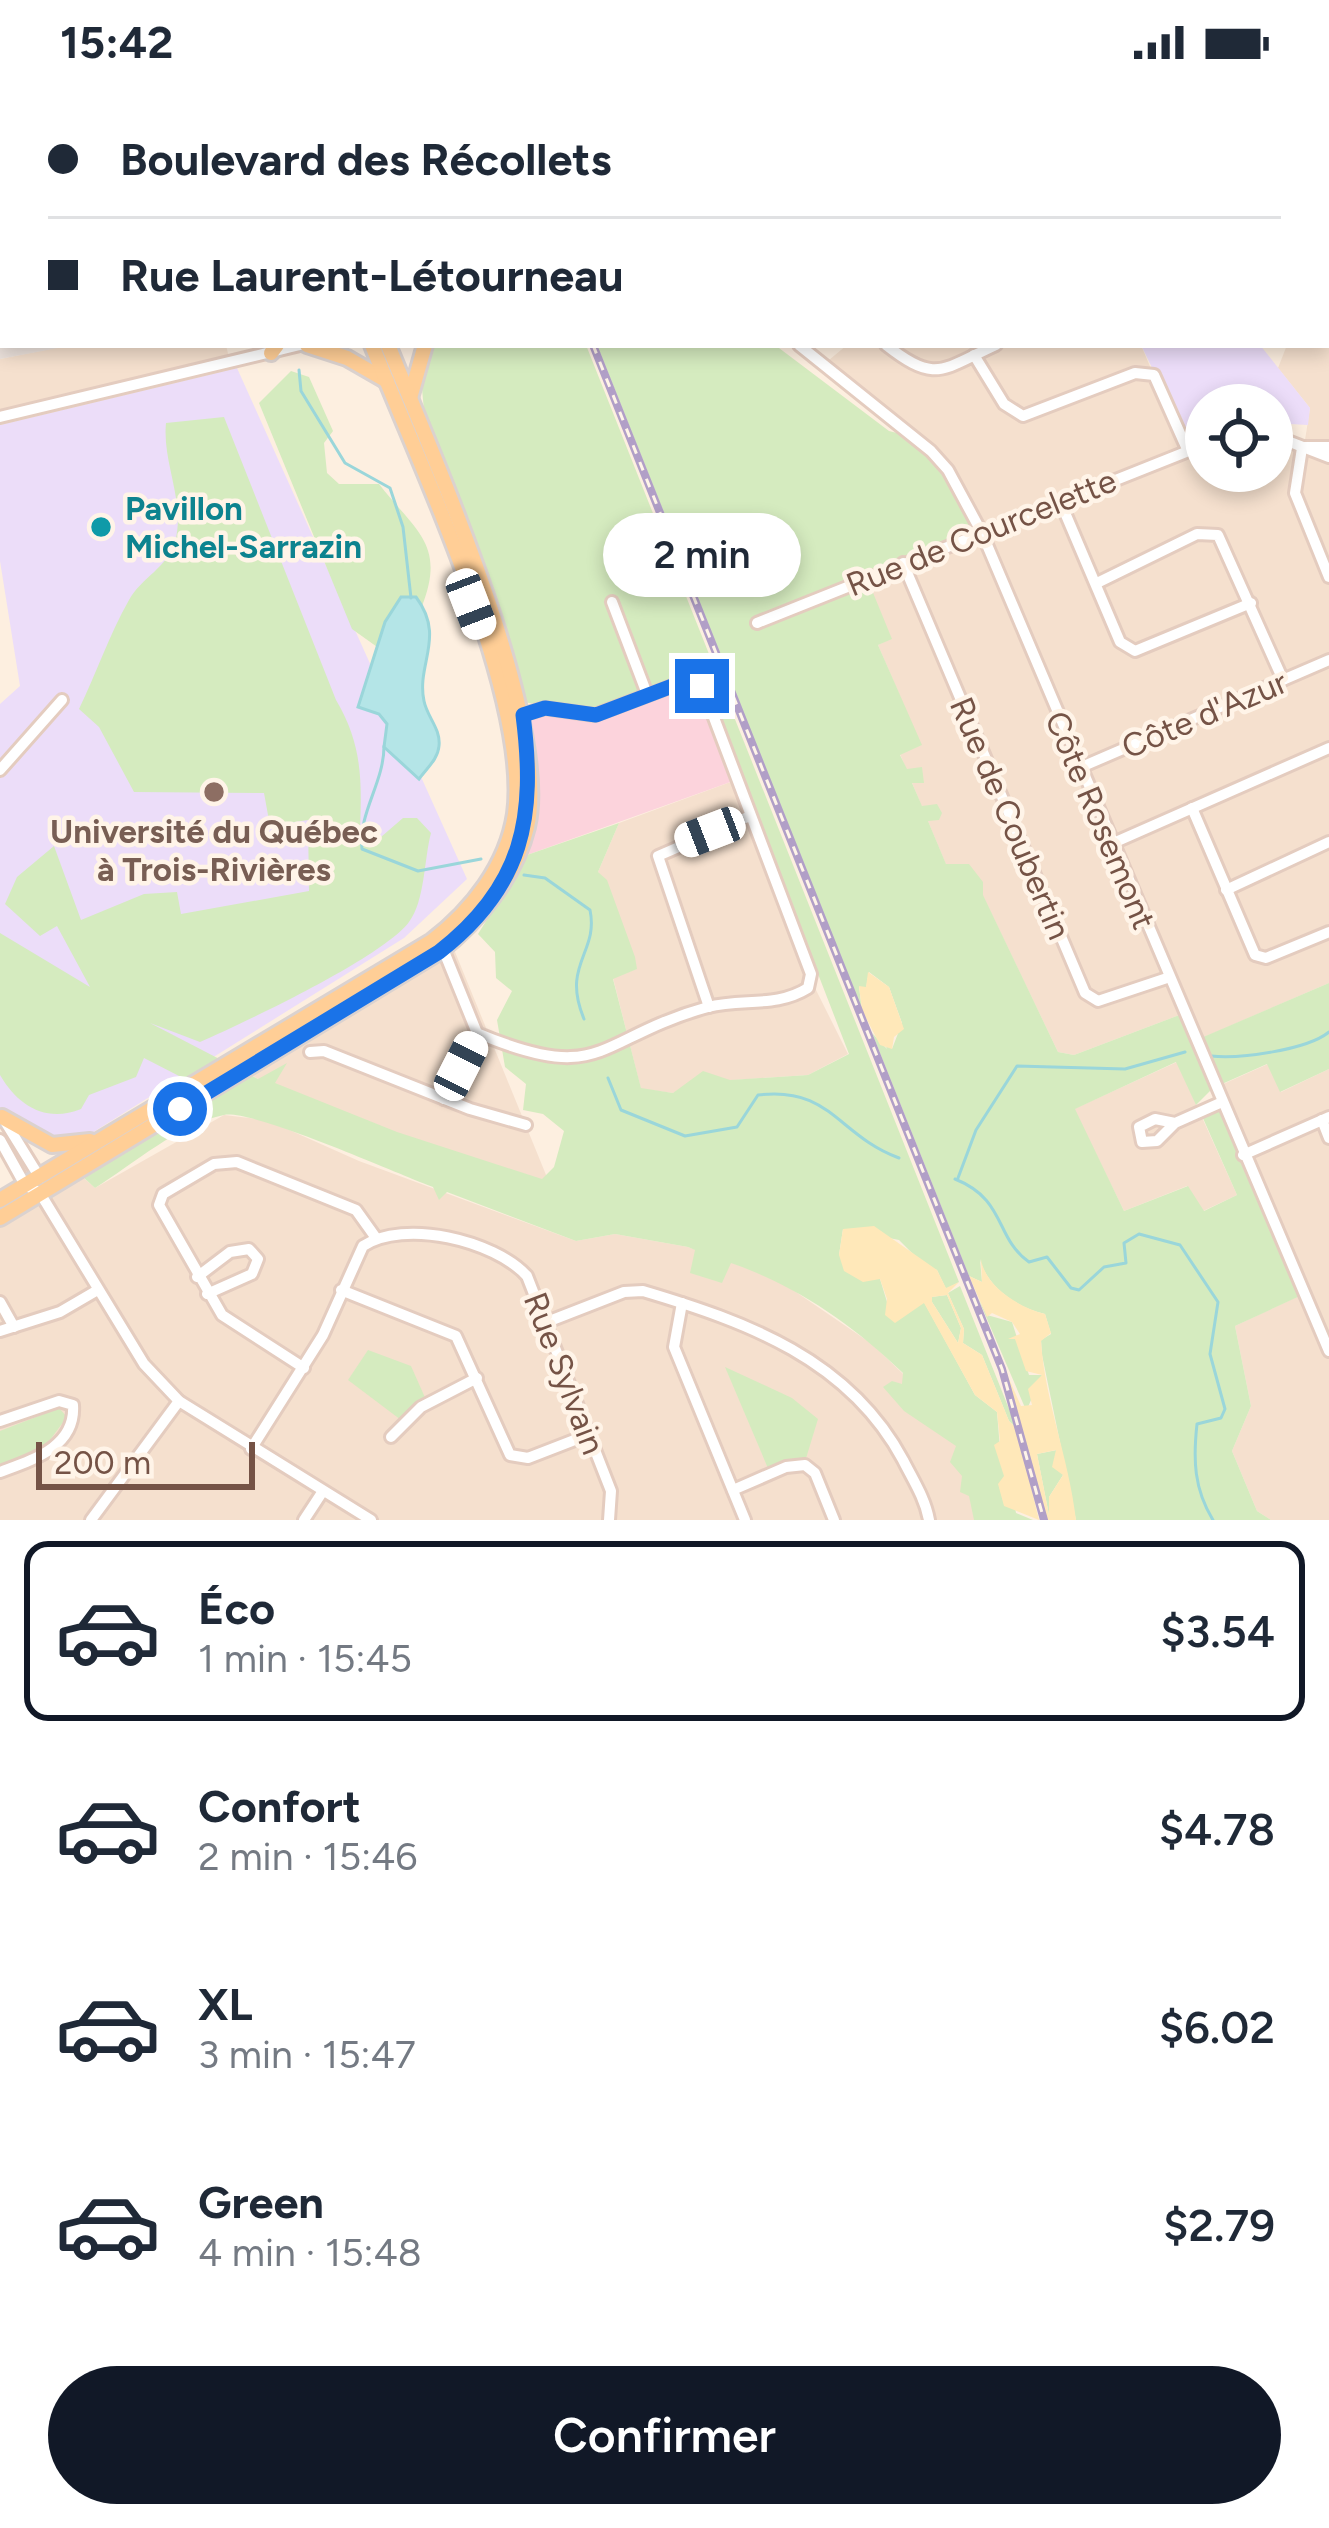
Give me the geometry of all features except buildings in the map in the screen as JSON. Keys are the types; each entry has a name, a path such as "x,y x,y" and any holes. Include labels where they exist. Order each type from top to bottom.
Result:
{"main road":[{"path":"314,348 347,358 387,381"},
{"path":"0,1200 432,941 462,917 493,874 514,818 516,717 373,348"},
{"path":"0,1218 443,949 472,926 504,880 527,828 532,781 516,717 389,348"},
{"path":"410,398 424,348"},
{"path":"1,1115 52,1145 112,1134"}],"street":[{"name":"Côte Rosemont","path":"803,348 932,451 948,470 982,533 1329,1351"},
{"path":"890,348 918,370 932,372 989,348"},
{"path":"0,417 274,349"},
{"path":"974,355 1004,404 1023,416 1135,373 1154,375 1185,445"},
{"path":"1293,444 1329,457"},
{"path":"1302,448 1329,447"},
{"path":"1302,448 1295,493 1329,578"},
{"name":"Rue de Courcelette","path":"757,623 1185,450"},
{"path":"1060,501 1120,643 1135,651 1251,603"},
{"path":"1096,583 1197,534 1218,535 1282,680"},
{"name":"Rue de Coubertin","path":"903,563 1085,993 1098,1001 1167,978"},
{"path":"612,602 643,696"},
{"name":"Côte d'Azur","path":"1079,768 1329,660"},
{"path":"443,949 477,1034 532,1056 564,1062 709,1007 788,1000 808,988 811,974 702,686 688,680 596,715 545,708 516,717"},
{"path":"0,770 62,700"},
{"path":"1111,844 1329,748"},
{"path":"1192,808 1255,955 1266,958 1329,932"},
{"path":"709,1007 658,856 750,816"},
{"path":"1226,890 1329,842"},
{"path":"444,1099 477,1034"},
{"path":"310,1052 324,1051 444,1099 526,1125"},
{"path":"1175,1123 1220,1102"},
{"path":"1,1115 40,1176 40,1193 96,1291 144,1364 179,1401 321,1494 370,1520"},
{"path":"1243,1155 1325,1119 1329,1138"},
{"path":"0,1140 26,1185 40,1193"},
{"path":"251,1449 304,1368 362,1246 376,1238 356,1210 237,1162 214,1164 178,1182 163,1194 159,1205 207,1294 222,1315 304,1368"},
{"name":"Rue Sylvain","path":"376,1238 412,1231 513,1261 527,1276 611,1491 609,1520"},
{"path":"197,1277 230,1252 249,1249 258,1259 252,1274 207,1294"},
{"path":"341,1290 440,1325 456,1336 510,1455 528,1458 590,1434"},
{"path":"0,1331 60,1312 96,1291"},
{"path":"548,1322 624,1292 682,1303 766,1334 839,1380 886,1429 929,1520"},
{"path":"0,1302 14,1327"},
{"path":"682,1303 674,1347 745,1520"},
{"path":"391,1437 421,1407 477,1378"},
{"path":"0,1421 59,1401 73,1405 74,1418 56,1447 0,1472"},
{"path":"97,1518 179,1401"},
{"path":"733,1490 786,1467 805,1466 815,1473 835,1520"},
{"path":"304,1520 321,1494"}],"shaded area":[{"path":"0,348 58,348 0,359"},
{"path":"55,348 227,348 229,358 0,412 0,359"},
{"path":"843,348 1142,348 1185,450 1185,492 1293,492 1293,451 1303,453 1310,408 1278,368 1286,348 1329,348 1329,983 1193,1042 1182,1014 1074,1055 1058,1052 983,896 962,903 900,754 921,745 878,645 891,638 868,583 908,435 829,360"},
{"path":"1142,348 1262,348 1291,384 1185,384 1185,436"},
{"name":"Université du Québec à Trois-Rivières","path":"237,368 467,879 404,938 87,1136 57,1137 7,1111 0,1116 0,704 20,686 0,561 0,425"},
{"path":"1293,387 1310,408 1308,425 1293,424"},
{"path":"696,681 736,780 527,855 523,715"},
{"path":"736,780 808,974 848,1054 808,1075 717,1081 673,1093 641,1089 613,978 636,969 598,872 619,823"},
{"path":"453,947 553,1192 360,1128 248,1074"},
{"path":"1177,1062 1237,1195 1203,1211 1187,1186 1124,1211 1074,1109"},
{"path":"1268,1064 1281,1092 1329,1069 1329,1520 1271,1520 1257,1511 1232,1451 1251,1406 1235,1326 1301,1295 1212,1089"},
{"path":"224,1115 267,1120 359,1161 576,1241 615,1234 688,1247 777,1279 872,1344 925,1395 961,1452 986,1520 0,1520 0,1217 75,1170 95,1188"}],"green space":[{"path":"430,348 587,348 959,1282 946,1289 937,1270 924,1265 899,1240 843,1229 839,1255 880,1279 891,1315 924,1302 975,1395 997,1412 1001,1461 1008,1468 1016,1513 1033,1520 974,1520 969,1496 960,1492 962,1476 950,1462 956,1446 904,1411 883,1387 892,1381 902,1384 903,1373 823,1308 755,1272 731,1263 722,1283 690,1273 695,1250 688,1247 615,1234 576,1241 447,1192 439,1200 433,1187 293,1131 240,1116 224,1115 190,1127 95,1188 82,1176 218,1096 144,1058 136,1077 89,1095 81,1109 45,1113 24,1103 0,1075 0,933 90,987 57,926 40,936 5,904 17,877 54,846 81,920 144,894 177,892 181,914 309,891 308,820 270,826 264,793 134,792 99,727 79,709 129,600 167,559 175,542 178,512 166,423 224,417 356,747 360,830 374,843 403,818 417,818 431,833 414,913 372,953 200,1042 150,1023 258,1079 287,1063 275,1083 397,1132 542,1179 554,1167 564,1131 543,1114 523,1110 526,1084 505,1067 497,1020 512,991 496,978 495,952 478,934 527,855 619,823 598,872 607,880 635,957 637,969 613,979 641,1088 673,1093 703,1071 730,1080 808,1075 849,1054 704,679 689,674 595,712 522,702 424,411 421,377"},
{"path":"598,348 779,348 889,431 921,446 956,487 983,535 869,583 892,639 878,645 922,745 900,755 907,769 922,767 924,783 912,783 922,806 937,804 942,813 939,820 928,821 946,864 969,864 983,882 983,895 1058,1052 1074,1055 1182,1014 1194,1041 1329,983 1329,1069 1280,1092 1267,1064 1213,1088 1196,1105 1176,1062 1075,1109 1124,1211 1188,1186 1204,1211 1237,1195 1202,1116 1220,1107 1302,1295 1235,1326 1251,1406 1232,1451 1257,1511 1271,1520 1076,1520 1042,1355 1041,1340 1051,1334 1045,1314 1004,1294 980,1259 982,1282 969,1276 872,1033 887,1049 876,1023 885,1028 892,1049 902,1023 889,987 869,972 866,988 859,987 862,1010"},
{"path":"291,371 309,377 333,431 324,443 327,473 339,484 379,484 415,527 429,553 429,585 422,606 416,597 385,622 380,649 352,629 259,403"},
{"path":"960,1286 1017,1429 1009,1421 982,1355 963,1343 964,1329 948,1293"},
{"path":"947,1295 961,1328 958,1343 932,1302 931,1297"},
{"path":"978,1298 987,1315 1012,1322 1029,1375 1042,1375 1028,1407 1032,1413 1041,1410 1032,1424"},
{"path":"368,1350 411,1366 427,1402 405,1423 348,1380"},
{"path":"725,1367 792,1398 818,1419 804,1465 770,1473"},
{"path":"59,1408 67,1417 44,1448 0,1467 0,1431"},
{"path":"1057,1450 1063,1475 1049,1497 1049,1515 1037,1454"}],"sand":[{"path":"868,972 889,987 904,1029 894,1037 892,1049 880,1045 862,1010 859,986 866,987"},
{"path":"874,1226 937,1270 946,1288 959,1282 948,1293 964,1329 963,1343 982,1355 1009,1421 1017,1429 1039,1520 1004,1506 998,1484 1004,1476 994,1445 1000,1441 997,1412 975,1395 924,1303 895,1323 885,1315 887,1299 880,1279 863,1282 844,1271 839,1255 843,1229","holes":["947,1295 961,1328 958,1343 932,1297"]},
{"path":"981,1259 989,1278 1004,1294 1045,1314 1051,1333 1041,1341 1043,1364 1076,1520 1047,1520 1006,1372 1021,1406 1032,1405 1028,1389 1042,1375 1026,1371 1015,1339 1008,1339 1020,1334 1012,1322 992,1313 987,1317 969,1276 982,1282","holes":["1056,1450 1052,1467 1063,1475 1049,1497 1049,1515 1037,1454"]}],"water":[{"path":"401,597 416,597 429,625 423,688 439,746 419,779 384,747 387,724 379,714 358,707 385,622"}],"waterway":[{"path":"299,370 301,391 345,463 390,488 403,527 411,598"},
{"path":"384,746 362,849 418,871 481,859"},
{"path":"524,875 545,878 590,910 590,937 576,985 584,1019"},
{"path":"1211,1056 1273,1052 1329,1032"},
{"path":"958,1178 976,1130 1017,1066 1125,1069 1185,1052"},
{"path":"608,1078 621,1110 685,1136 737,1127 758,1095 782,1094 818,1105 899,1158"},
{"path":"955,1179 984,1197 1018,1252 1029,1262 1047,1257 1071,1288 1079,1290 1104,1267 1126,1263 1124,1243 1139,1234 1180,1245 1218,1302 1210,1354 1225,1409 1221,1418 1197,1424 1195,1450 1196,1474 1213,1520"}],"railway":[{"path":"594,348 1002,1369 1044,1520"}],"place":[{"name":"Pavillon Michel-Sarrazin","path":"101,527"},
{"name":"Université du Québec à Trois-Rivières","path":"214,792"}],"route":[{"path":"180,1109 439,952 472,926 504,880 527,828 532,781 523,715 545,708 574,716 596,715 688,680 702,686"}]}
